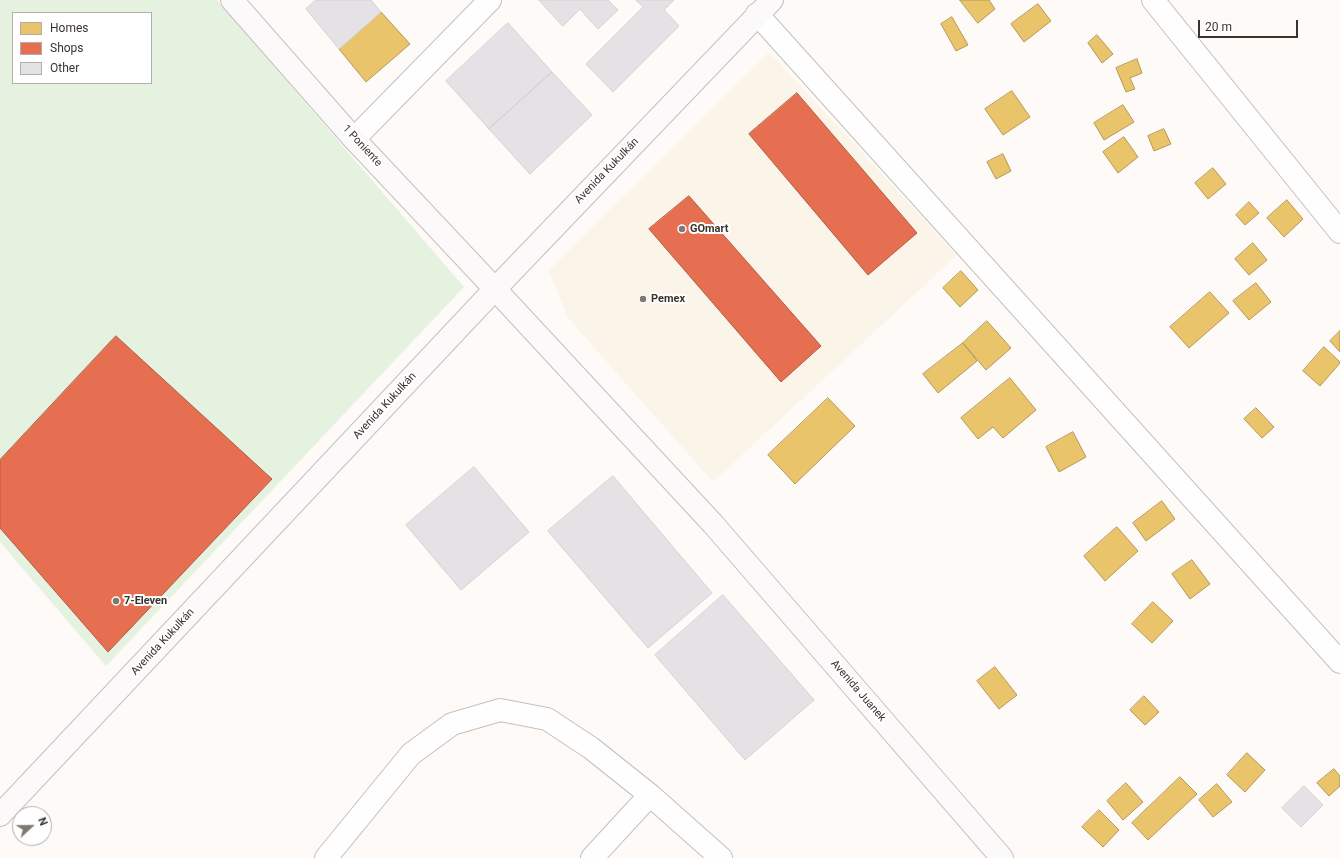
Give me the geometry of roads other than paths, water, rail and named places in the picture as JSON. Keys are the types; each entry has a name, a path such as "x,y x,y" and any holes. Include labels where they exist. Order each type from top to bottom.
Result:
{"street":[{"name":"1 Poniente","path":"232,0 354,139 713,524"},
{"path":"354,139 490,0"},
{"path":"1153,0 1340,232"},
{"path":"764,7 1340,662"},
{"name":"Avenida Kukulkán","path":"0,815 495,289 764,7"},
{"name":"Avenida Juanek","path":"713,524 1002,858"},
{"path":"326,858 411,754 452,724 500,710 547,719 591,748 650,796 721,858"},
{"path":"592,858 650,796"}],"place":[{"name":"GOmart","path":"682,229"},
{"name":"Pemex","path":"643,299"},
{"name":"7-Eleven","path":"116,601"}]}
